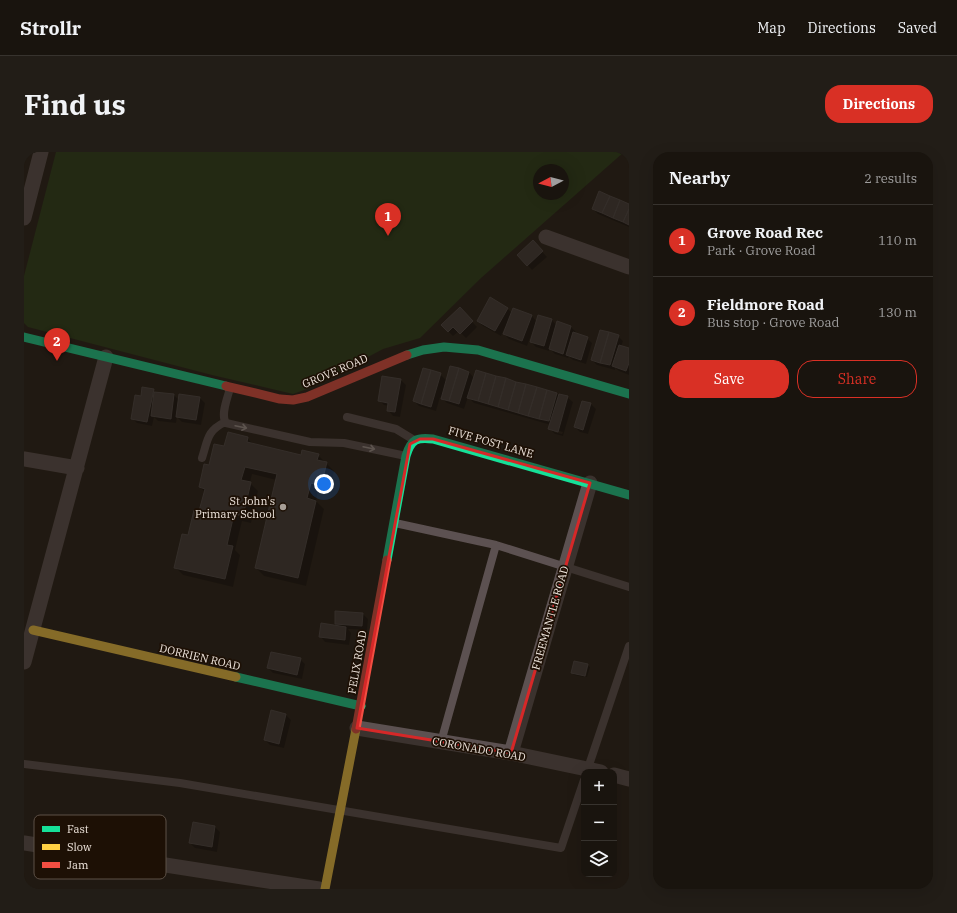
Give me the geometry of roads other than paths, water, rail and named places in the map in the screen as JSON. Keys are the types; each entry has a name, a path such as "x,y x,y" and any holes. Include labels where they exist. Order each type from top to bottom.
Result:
{"street":[{"path":"24,218 41,152"},
{"path":"546,237 629,267"},
{"name":"GROVE ROAD","path":"24,337 280,399 293,400 307,397 402,356 423,350 450,347 466,348 484,352 629,394"},
{"path":"24,662 106,357"},
{"name":"FIVE POST LANE","path":"414,440 426,438 433,439 590,482 629,495"},
{"name":"FELIX ROAD","path":"325,889 357,728 406,456 410,444 414,440"},
{"path":"24,459 77,468"},
{"name":"FREEMANTLE ROAD","path":"510,753 590,482"},
{"name":"DORRIEN ROAD","path":"33,630 361,706"},
{"name":"CORONADO ROAD","path":"357,728 510,753 581,771"},
{"path":"617,777 629,779"},
{"path":"24,843 34,845"},
{"path":"166,865 319,889"}],"lane":[{"path":"225,422 224,415 230,387"},
{"path":"347,418 396,429 414,440"},
{"path":"202,458 212,430 216,426 225,422 310,442 344,443 406,456"},
{"path":"395,523 496,545 629,587"},
{"path":"441,742 496,545"},
{"path":"591,769 629,646"},
{"path":"24,764 180,783 561,848 581,796"}],"place":[{"name":"Grove Road Rec","path":"388,236"},
{"name":"Fieldmore Road","path":"57,361"},
{"name":"St John's Primary School","path":"283,507"}]}
